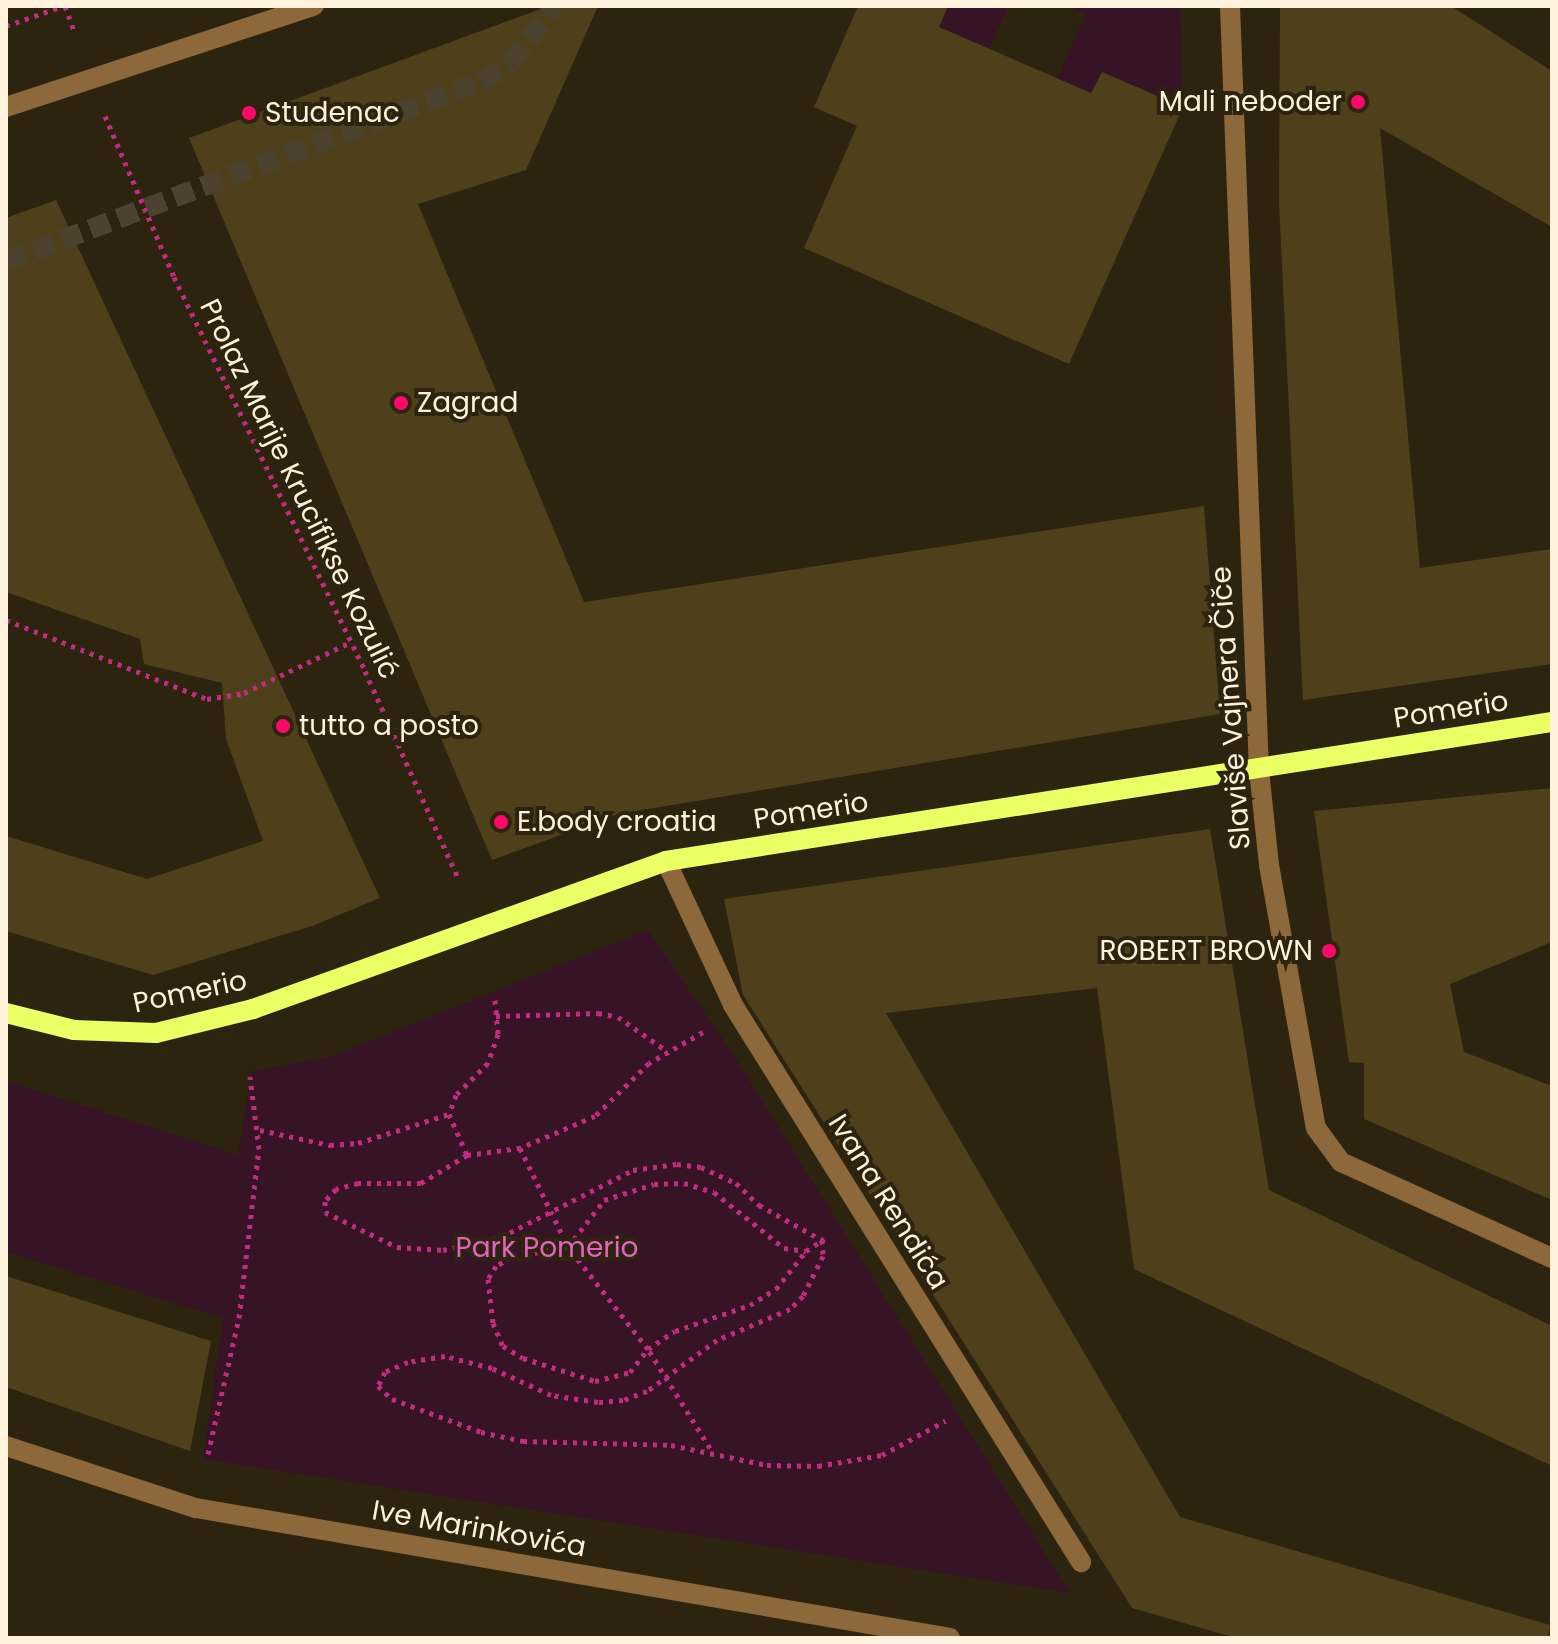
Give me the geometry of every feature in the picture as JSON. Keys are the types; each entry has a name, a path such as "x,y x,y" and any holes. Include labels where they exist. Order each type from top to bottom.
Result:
{"main road":[{"name":"Pomerio","path":"6,1013 116,1035 201,1024 666,861 1552,722"}],"street":[{"path":"6,107 314,6"},
{"name":"Slaviše Vajnera Čiče","path":"1230,6 1259,770 1269,865 1316,1128 1325,1146 1341,1162 1552,1258"},
{"name":"Ivana Rendića","path":"666,861 739,1016 1081,1562"},
{"name":"Ive Marinkovića","path":"6,1446 196,1508 950,1638"}],"path":[{"path":"6,26 64,6 75,34"},
{"name":"Prolaz Marije Krucifikse Kozulić","path":"105,116 168,263 351,642 458,878"},
{"path":"6,620 207,699 244,693 351,642"},
{"path":"467,1155 449,1114 456,1095 488,1063 498,1034 495,1000"},
{"path":"496,1016 598,1013 618,1017 667,1051"},
{"path":"739,1016 667,1051 595,1116 520,1148 467,1155 421,1183 358,1183 336,1189 325,1201 325,1212 369,1235 420,1253 473,1246 552,1215 605,1181 657,1164 677,1164 701,1167 736,1183 759,1205 822,1240"},
{"path":"208,1454 239,1318 260,1130 250,1077"},
{"path":"260,1130 330,1145 358,1143 449,1114"},
{"path":"520,1148 568,1247 668,1376 710,1449"},
{"path":"806,1251 784,1248 739,1207 684,1183 654,1184 604,1200 568,1247 511,1257 496,1266 488,1279 488,1301 503,1346 523,1358 595,1381 619,1379 648,1349 675,1331 750,1305 776,1289 806,1251 866,1218"},
{"path":"822,1240 815,1277 790,1309 717,1340 668,1376 623,1400 586,1401 551,1395 492,1368 445,1356 396,1367 385,1372 378,1386 392,1399 443,1420 523,1441 710,1449 767,1465 818,1466 882,1455 919,1439 976,1395"}],"green space":[{"path":"949,6 1009,6 989,48 939,27"},
{"path":"1069,6 1180,6 1183,107 1102,72 1091,93 1057,78 1086,14"},
{"name":"Park Pomerio","path":"648,930 730,1050 1070,1593 203,1459 223,1318 6,1252 6,1081 238,1155 252,1071 333,1056"}],"building":[{"path":"549,6 598,6 526,170 418,204 584,602 1204,506 1220,714 618,814 492,860 189,138"},
{"path":"858,6 948,6 939,27 1091,93 1102,72 1183,107 1069,364 804,248 857,126 814,107"},
{"path":"1280,6 1451,6 1552,71 1552,227 1380,128 1420,568 1552,549 1552,664 1303,700 1279,203"},
{"path":"56,200 380,898 312,926 153,975 6,931 6,836 147,879 263,841 226,739 222,683 144,664 140,639 6,592 6,218"},
{"path":"1552,788 1552,942 1450,984 1464,1052 1552,1086 1552,1200 1364,1119 1364,1063 1349,1062 1314,811"},
{"path":"1210,829 1269,1190 1552,1326 1552,1466 1134,1269 1097,988 886,1013 1180,1517 1550,1625 1548,1638 1236,1638 1132,1608 743,995 724,899"},
{"path":"6,1276 211,1341 190,1451 6,1387"}],"tunnel":[{"path":"6,261 482,81 511,63 555,6"}],"place":[{"name":"Mali neboder","path":"1358,102"},
{"name":"Studenac","path":"249,113"},
{"name":"Zagrad","path":"401,403"},
{"name":"tutto a posto","path":"283,726"},
{"name":"E.body croatia","path":"501,822"},
{"name":"ROBERT BROWN","path":"1329,951"}]}
